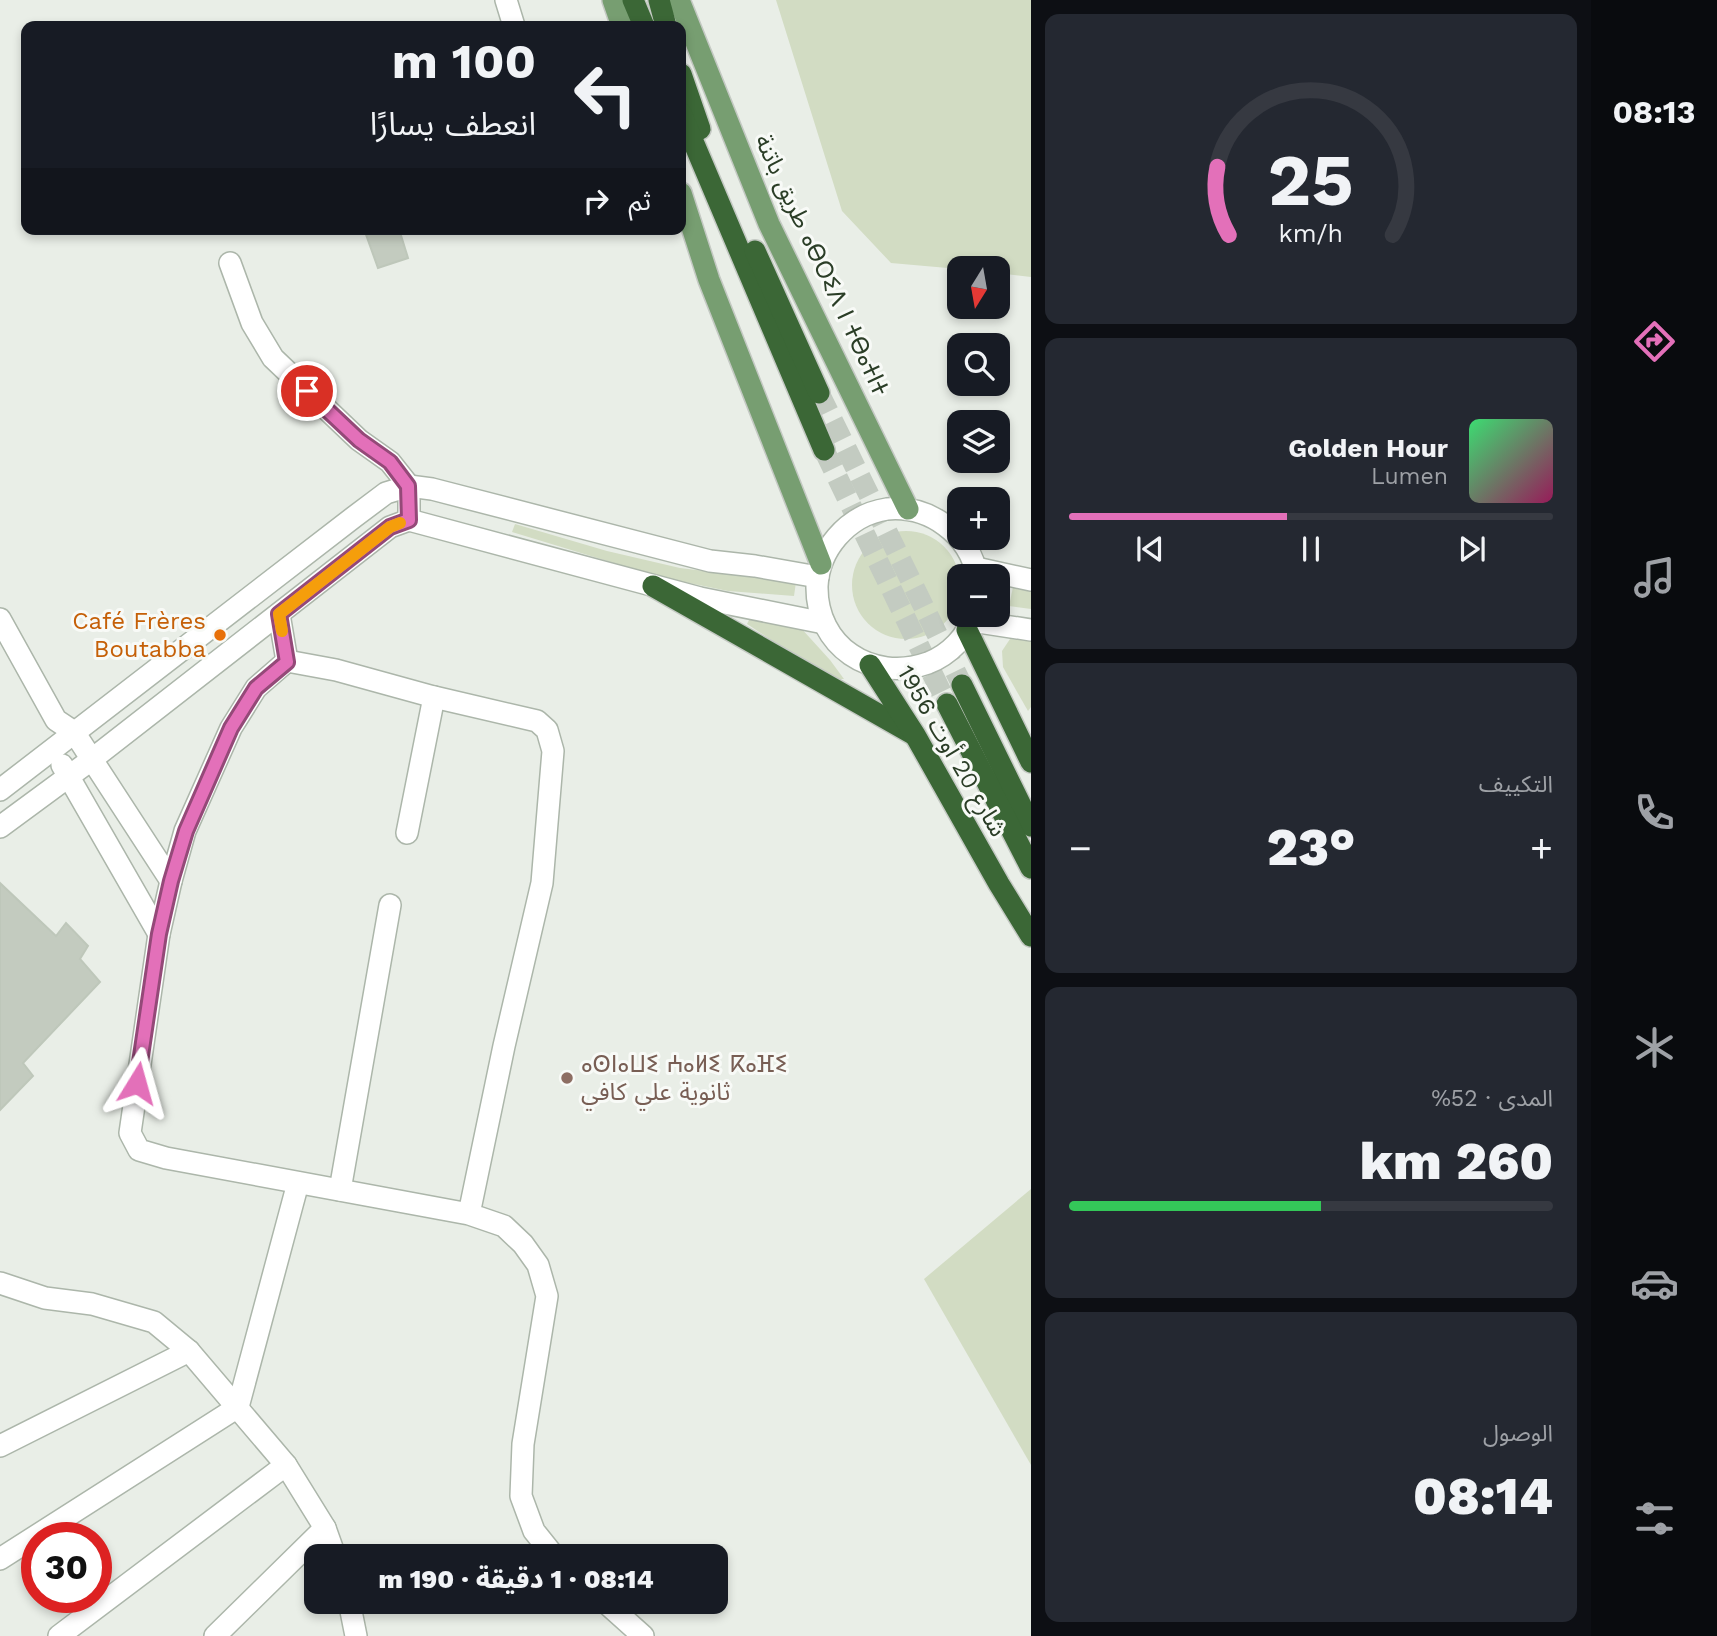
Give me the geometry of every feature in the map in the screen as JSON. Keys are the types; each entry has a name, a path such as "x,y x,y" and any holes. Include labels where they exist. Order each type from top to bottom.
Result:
{"highway":[{"path":"633,0 642,21"},
{"path":"659,0 665,21"},
{"path":"686,88 704,139 819,393"},
{"path":"686,125 824,450"},
{"path":"653,586 915,735"},
{"path":"973,627 1031,762"},
{"name":"شارع 20 أوت 1956","path":"870,665 915,735 1031,936"},
{"path":"962,685 1031,826"},
{"path":"947,704 1031,868"}],"main road":[{"path":"613,0 620,21"},
{"name":"طريق باتنة ⴰⴱⵔⵉⴷ ⵏ ⵜⴱⴰⵜⵏⵜ","path":"679,0 769,224 908,509"},
{"path":"687,226 819,570"}],"street":[{"path":"506,0 512,21"},
{"path":"230,263 252,323 273,358 359,440 390,462 408,486 409,520"},
{"path":"0,790 53,748 65,726 386,493 408,486 432,489 710,561 819,570"},
{"path":"968,627 953,648 935,660 914,668 892,670 870,665 843,648 832,637 824,623 817,600 819,570 831,544 845,527 864,515 886,509 908,509 931,516 951,528 966,547 973,564"},
{"path":"0,827 91,760 390,527 409,520 700,598 824,623"},
{"path":"1010,577 1031,580"},
{"path":"279,614 287,662"},
{"path":"0,619 65,726 91,760 171,881"},
{"path":"1008,627 1031,630"},
{"path":"469,1214 542,883 553,751 547,730 537,721 336,670 287,662 256,688 231,728 186,831 159,934 130,1133 139,1150 166,1158 469,1214 504,1226 523,1244 538,1265 547,1296 523,1444 521,1496 534,1531 544,1544"},
{"path":"407,833 434,697"},
{"path":"53,748 159,934"},
{"path":"340,1190 390,905"},
{"path":"0,1559 238,1407 298,1183"},
{"path":"0,1283 46,1297 92,1304 154,1322 189,1351 286,1465 325,1528 331,1544"},
{"path":"0,1446 189,1351"},
{"path":"59,1636 286,1465"},
{"path":"215,1636 325,1528"},
{"path":"352,1614 356,1636"},
{"path":"618,1614 643,1636"}],"green space":[{"path":"776,0 1031,0 1031,277 1010,274 1010,256 947,256 947,268 891,263 842,211"},
{"path":"515,524 607,551 680,568 796,582 794,596 728,591 660,577 512,532"},
{"path":"895,532 917,532 945,546 956,564 947,564 945,624 927,635 906,639 885,635 867,624 856,606 852,585 856,564 867,546"},
{"path":"1013,587 1031,592 1031,609 1010,606"},
{"path":"750,618 800,627 844,679 831,679 747,624"},
{"path":"1010,639 1031,641 1031,707 1028,711 1003,667 1002,651"},
{"path":"1031,1189 1031,1465 924,1279"}],"building":[{"path":"366,235 401,235 408,258 378,268"},
{"path":"0,883 56,936 66,923 88,946 80,959 100,982 23,1063 33,1076 0,1110"}],"tunnel":[{"path":"819,393 962,685"},
{"path":"824,450 947,704"}],"slow traffic":[{"path":"282,631 279,614 390,527 400,523"}],"place":[{"name":"Café Frères Boutabba","path":"220,635"},
{"name":"ⴰⵙⵏⴰⵡⵉ ⵄⴰⵍⵉ ⴽⴰⴼⵉ ثانوية علي كافي","path":"567,1078"}],"route":[{"path":"137,1083 159,934 186,831 231,728 256,688 287,662 279,614 390,527 409,520 408,486 390,462 359,440 307,391"}]}
